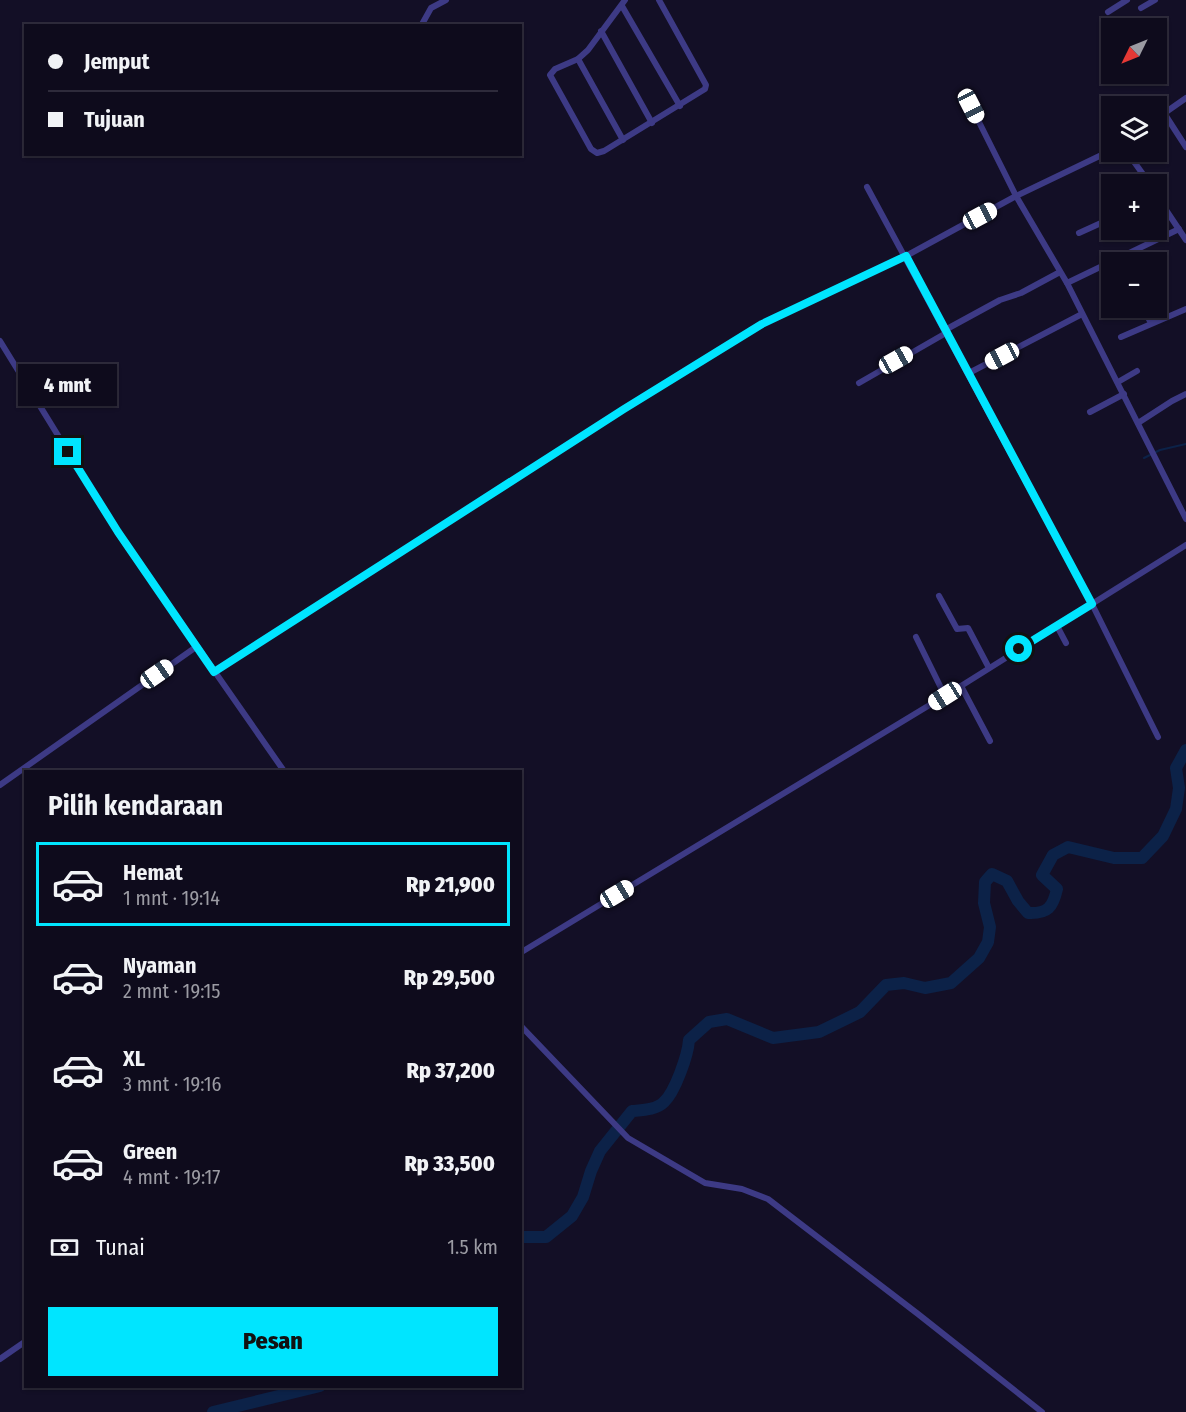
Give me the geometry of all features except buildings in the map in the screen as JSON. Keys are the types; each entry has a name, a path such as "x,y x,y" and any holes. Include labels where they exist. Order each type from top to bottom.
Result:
{"street":[{"path":"422,24 431,8 446,0"},
{"path":"659,0 706,85 701,93 680,106 652,123 604,151 597,153 594,152 550,75 555,69 578,58 593,44 624,3 680,106"},
{"path":"1108,12 1127,0"},
{"path":"1141,8 1155,0"},
{"path":"601,31 652,123"},
{"path":"578,58 623,140"},
{"path":"1167,111 1186,98"},
{"path":"971,106 1016,196 1067,284 1186,519"},
{"path":"1167,118 1186,147"},
{"path":"214,672 624,409 762,324 906,256 1016,196 1101,155"},
{"path":"867,187 1092,604 1158,737"},
{"path":"1167,211 1185,237"},
{"path":"1078,233 1101,223"},
{"path":"1067,284 1179,229"},
{"path":"859,383 1000,300 1021,293 1060,272"},
{"path":"1121,337 1186,309"},
{"path":"969,373 1082,314"},
{"path":"1148,318 1151,324"},
{"path":"0,341 118,532 283,770"},
{"path":"1118,382 1137,371"},
{"path":"1090,412 1124,394"},
{"path":"1138,423 1186,394"},
{"path":"522,952 945,696 1186,545"},
{"path":"939,596 957,629 968,628 989,668"},
{"path":"1057,626 1066,644"},
{"path":"916,637 945,696"},
{"path":"0,785 196,646"},
{"path":"961,686 990,741"},
{"path":"522,1027 628,1138 705,1183 742,1189 768,1199 1042,1412"},
{"path":"0,1359 24,1342"}],"waterway":[{"path":"1144,458 1160,450 1186,444"},
{"path":"522,1237 546,1237 572,1216 583,1197 600,1151 632,1111 657,1107 664,1102 680,1073 689,1040 709,1022 727,1019 773,1038 819,1032 860,1012 886,985 904,983 925,988 951,983 979,958 988,942 990,927 984,903 985,882 992,874 1007,881 1028,913 1035,913 1045,911 1054,900 1057,889 1042,875 1053,855 1068,847 1114,858 1142,858 1163,836 1176,809 1179,788 1176,768 1186,750"},
{"path":"213,1412 312,1388"}],"route":[{"path":"68,452 118,532 214,672 624,409 762,324 906,256 1092,604 1019,649"}]}
